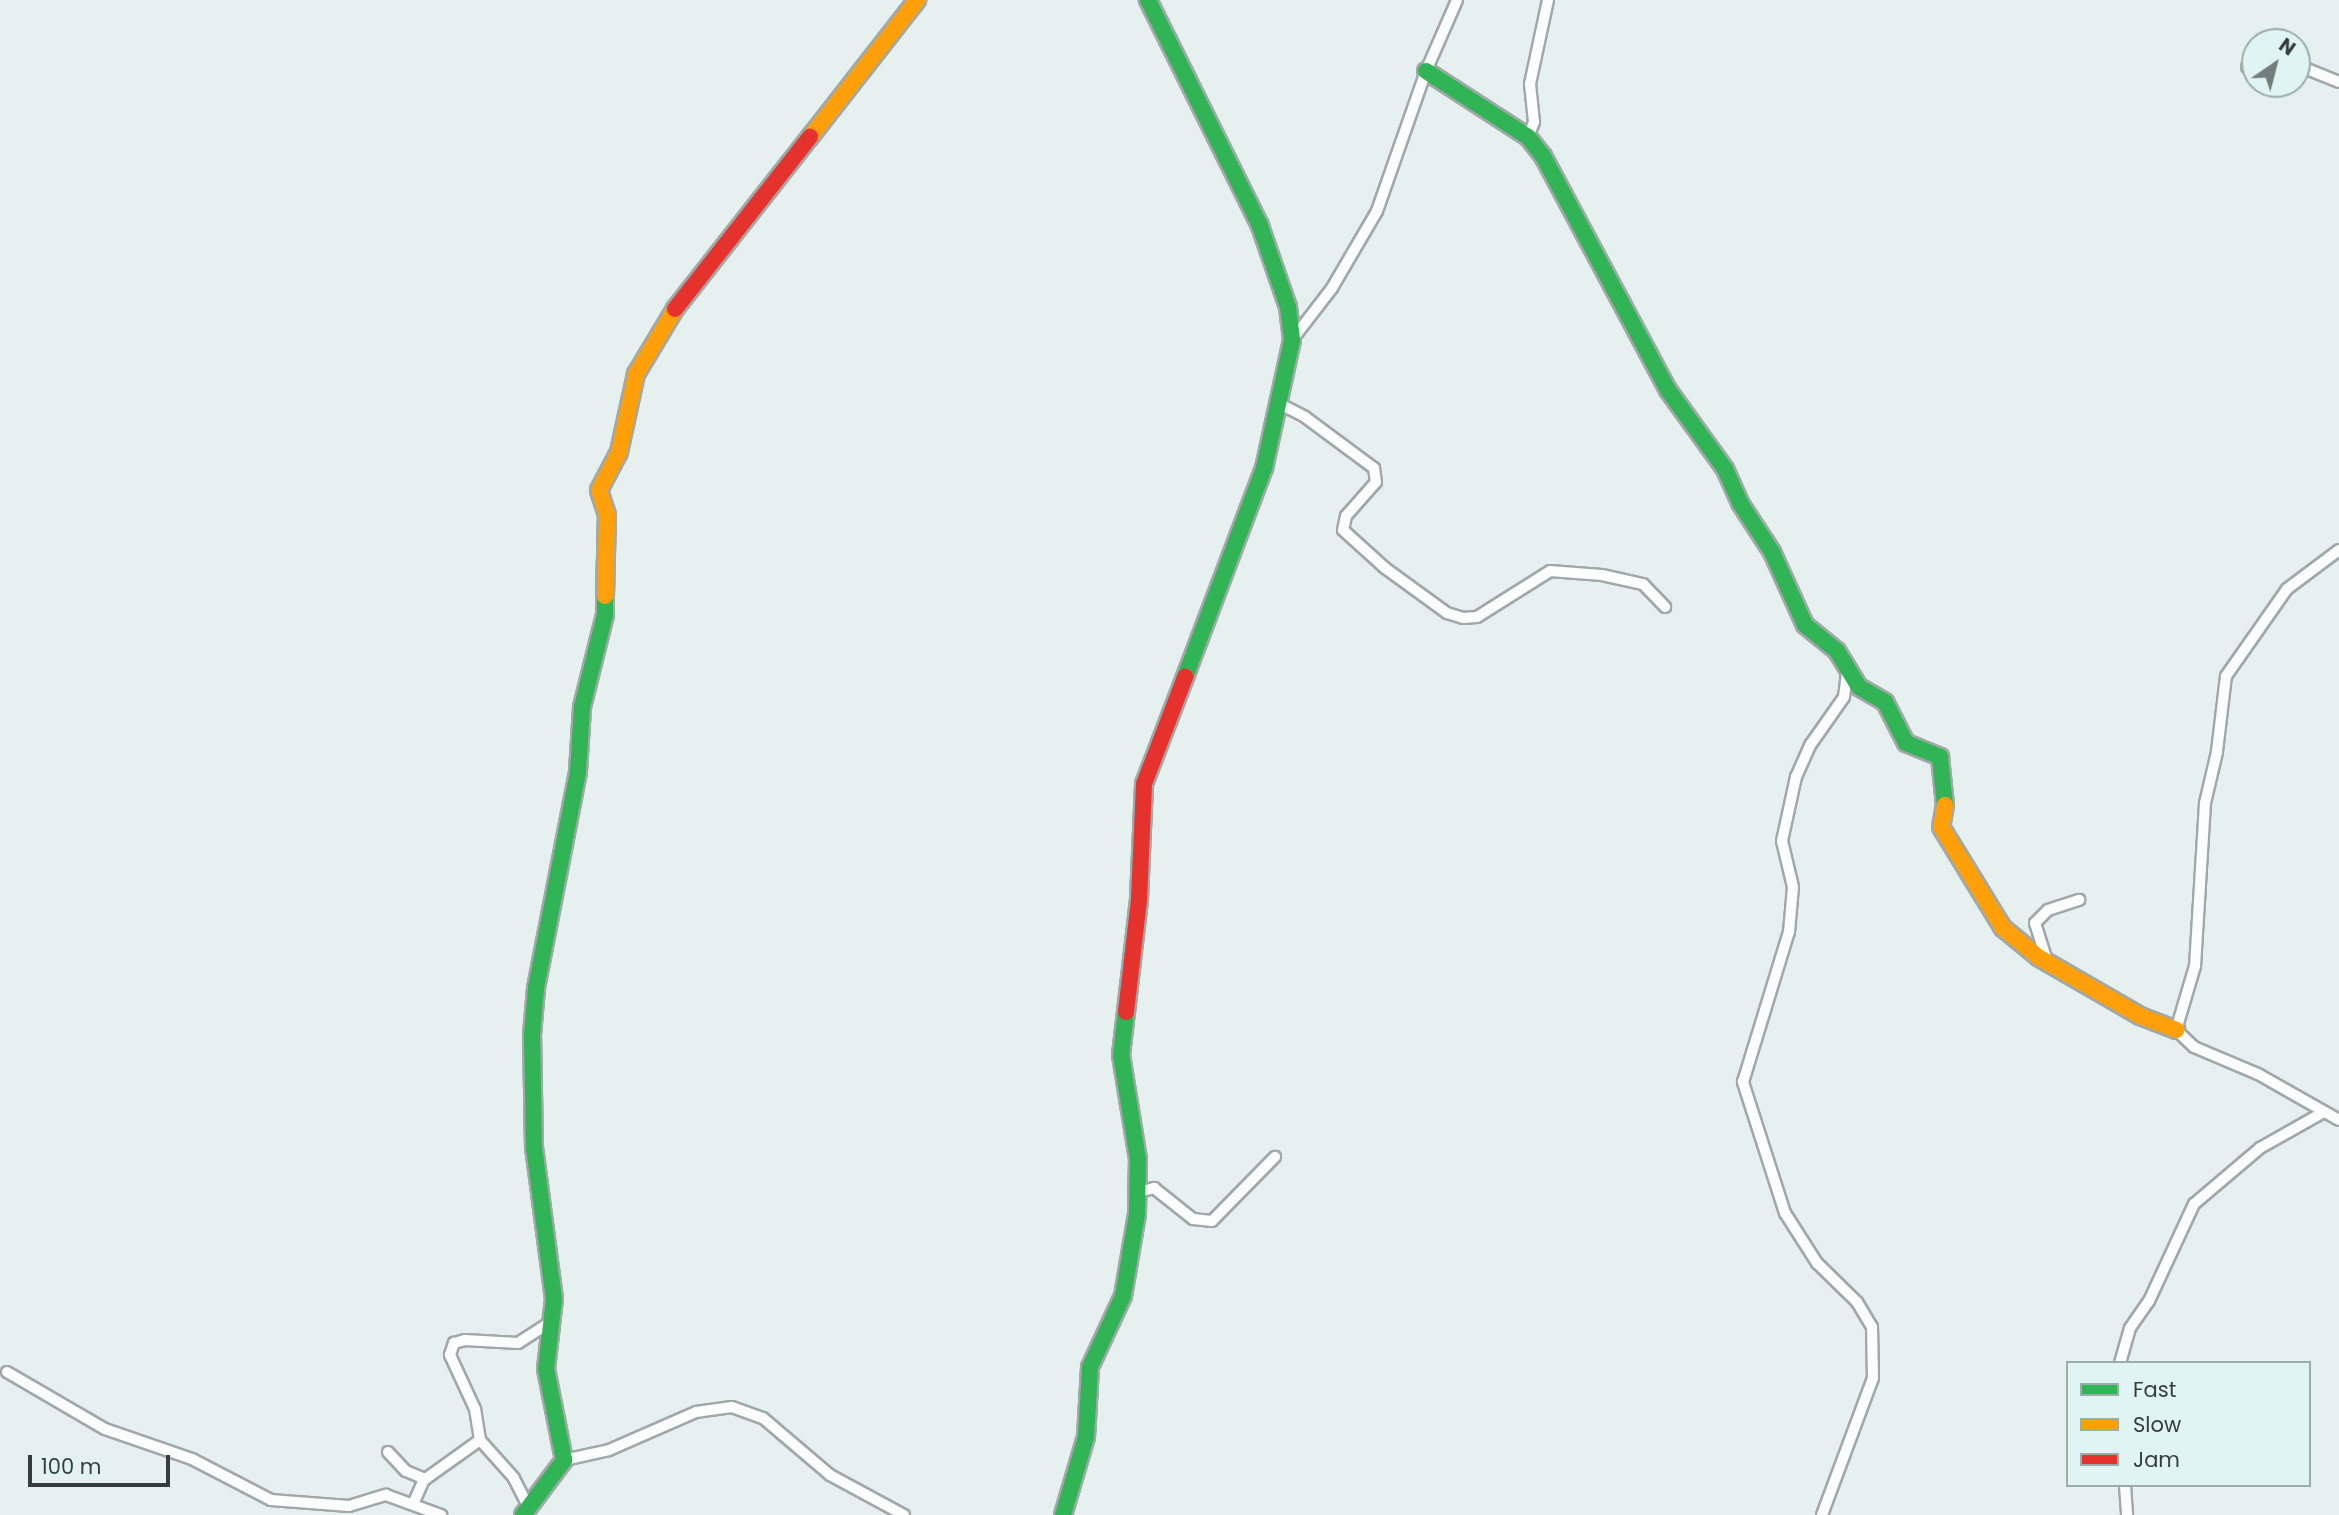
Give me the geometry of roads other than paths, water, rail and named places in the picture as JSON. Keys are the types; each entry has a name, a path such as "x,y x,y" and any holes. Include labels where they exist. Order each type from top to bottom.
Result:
{"street":[{"path":"564,1460 561,1427 546,1369 554,1320 534,1139 534,1004 578,771 582,707 605,615 607,514 599,490 622,440 636,373 666,321 916,0"},
{"path":"1063,1515 1088,1423 1090,1367 1125,1289 1139,1192 1121,1055 1139,899 1144,784 1264,468 1292,340 1288,307 1260,226 1148,0"},
{"path":"1292,340 1368,230 1394,171 1426,71 1457,0"},
{"path":"1528,137 1534,122 1530,84 1548,0"},
{"path":"1426,71 1528,137 1543,156 1668,390 1725,468 1740,503 1772,552 1799,615 1811,632 1837,651 1847,673 1885,702 1906,743 1940,757 1940,781 1947,796 1940,820 1944,835 2003,928 2048,964 2140,1016 2176,1030 2194,1047 2258,1074 2339,1120"},
{"path":"2311,71 2339,82"},
{"path":"1278,403 1305,417 1374,468 1376,482 1346,516 1343,530 1385,568 1447,612 1463,618 1477,617 1550,571 1602,575 1643,584 1665,607"},
{"path":"2176,1030 2195,966 2206,793 2217,752 2226,676 2287,589 2339,550"},
{"path":"1822,1515 1873,1378 1872,1327 1857,1302 1816,1263 1785,1213 1743,1082 1789,932 1793,880 1782,841 1796,777 1811,744 1844,697 1847,673"},
{"path":"2048,964 2035,923 2048,910 2079,900"},
{"path":"2121,1361 2130,1328 2152,1295 2194,1204 2260,1148 2324,1112"},
{"path":"1139,1192 1154,1188 1194,1219 1212,1221 1275,1157"},
{"path":"526,1512 514,1478 480,1440 475,1409 451,1363 451,1348 465,1340 518,1343 554,1320"},
{"path":"7,1372 105,1429 192,1459 271,1500 349,1506 386,1495 414,1502 441,1515"},
{"path":"526,1512 564,1460 609,1450 695,1412 732,1406 763,1418 830,1475 904,1515"},
{"path":"414,1502 425,1479 480,1440"},
{"path":"388,1452 406,1471 425,1479"},
{"path":"2125,1487 2127,1515"}]}
